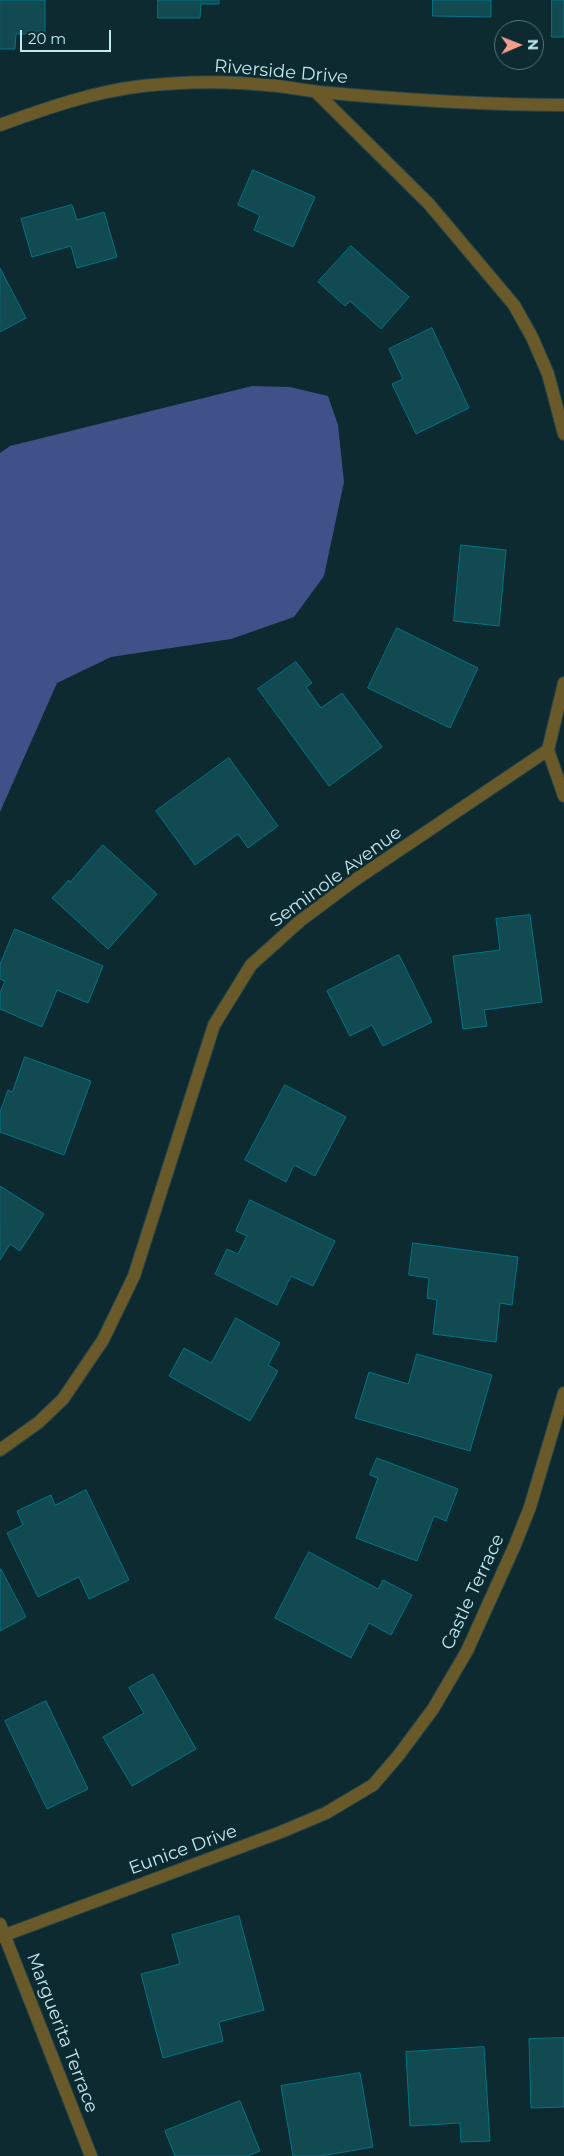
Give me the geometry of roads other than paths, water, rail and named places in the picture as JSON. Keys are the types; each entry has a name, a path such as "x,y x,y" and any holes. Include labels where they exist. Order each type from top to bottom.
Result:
{"street":[{"name":"Riverside Drive","path":"0,125 51,106 94,94 141,86 183,83 276,86 316,92 421,101 564,105"},
{"path":"316,92 429,204 514,304 532,337 548,374 564,434"},
{"path":"564,683 548,750 564,796"},
{"name":"Seminole Avenue","path":"0,1450 39,1422 62,1399 103,1340 134,1276 214,1025 251,965 300,921 355,880 548,750"},
{"name":"Castle Terrace","path":"373,1785 398,1756 433,1709 467,1651 505,1568 530,1507 564,1393"},
{"name":"Eunice Drive","path":"2,1932 281,1832 326,1813 373,1785"},
{"name":"Marguerita Terrace","path":"2,1932 91,2156"}],"water":[{"path":"252,386 290,387 328,396 338,425 344,482 324,576 294,617 231,639 111,657 57,683 0,812 0,453 10,446"}]}
